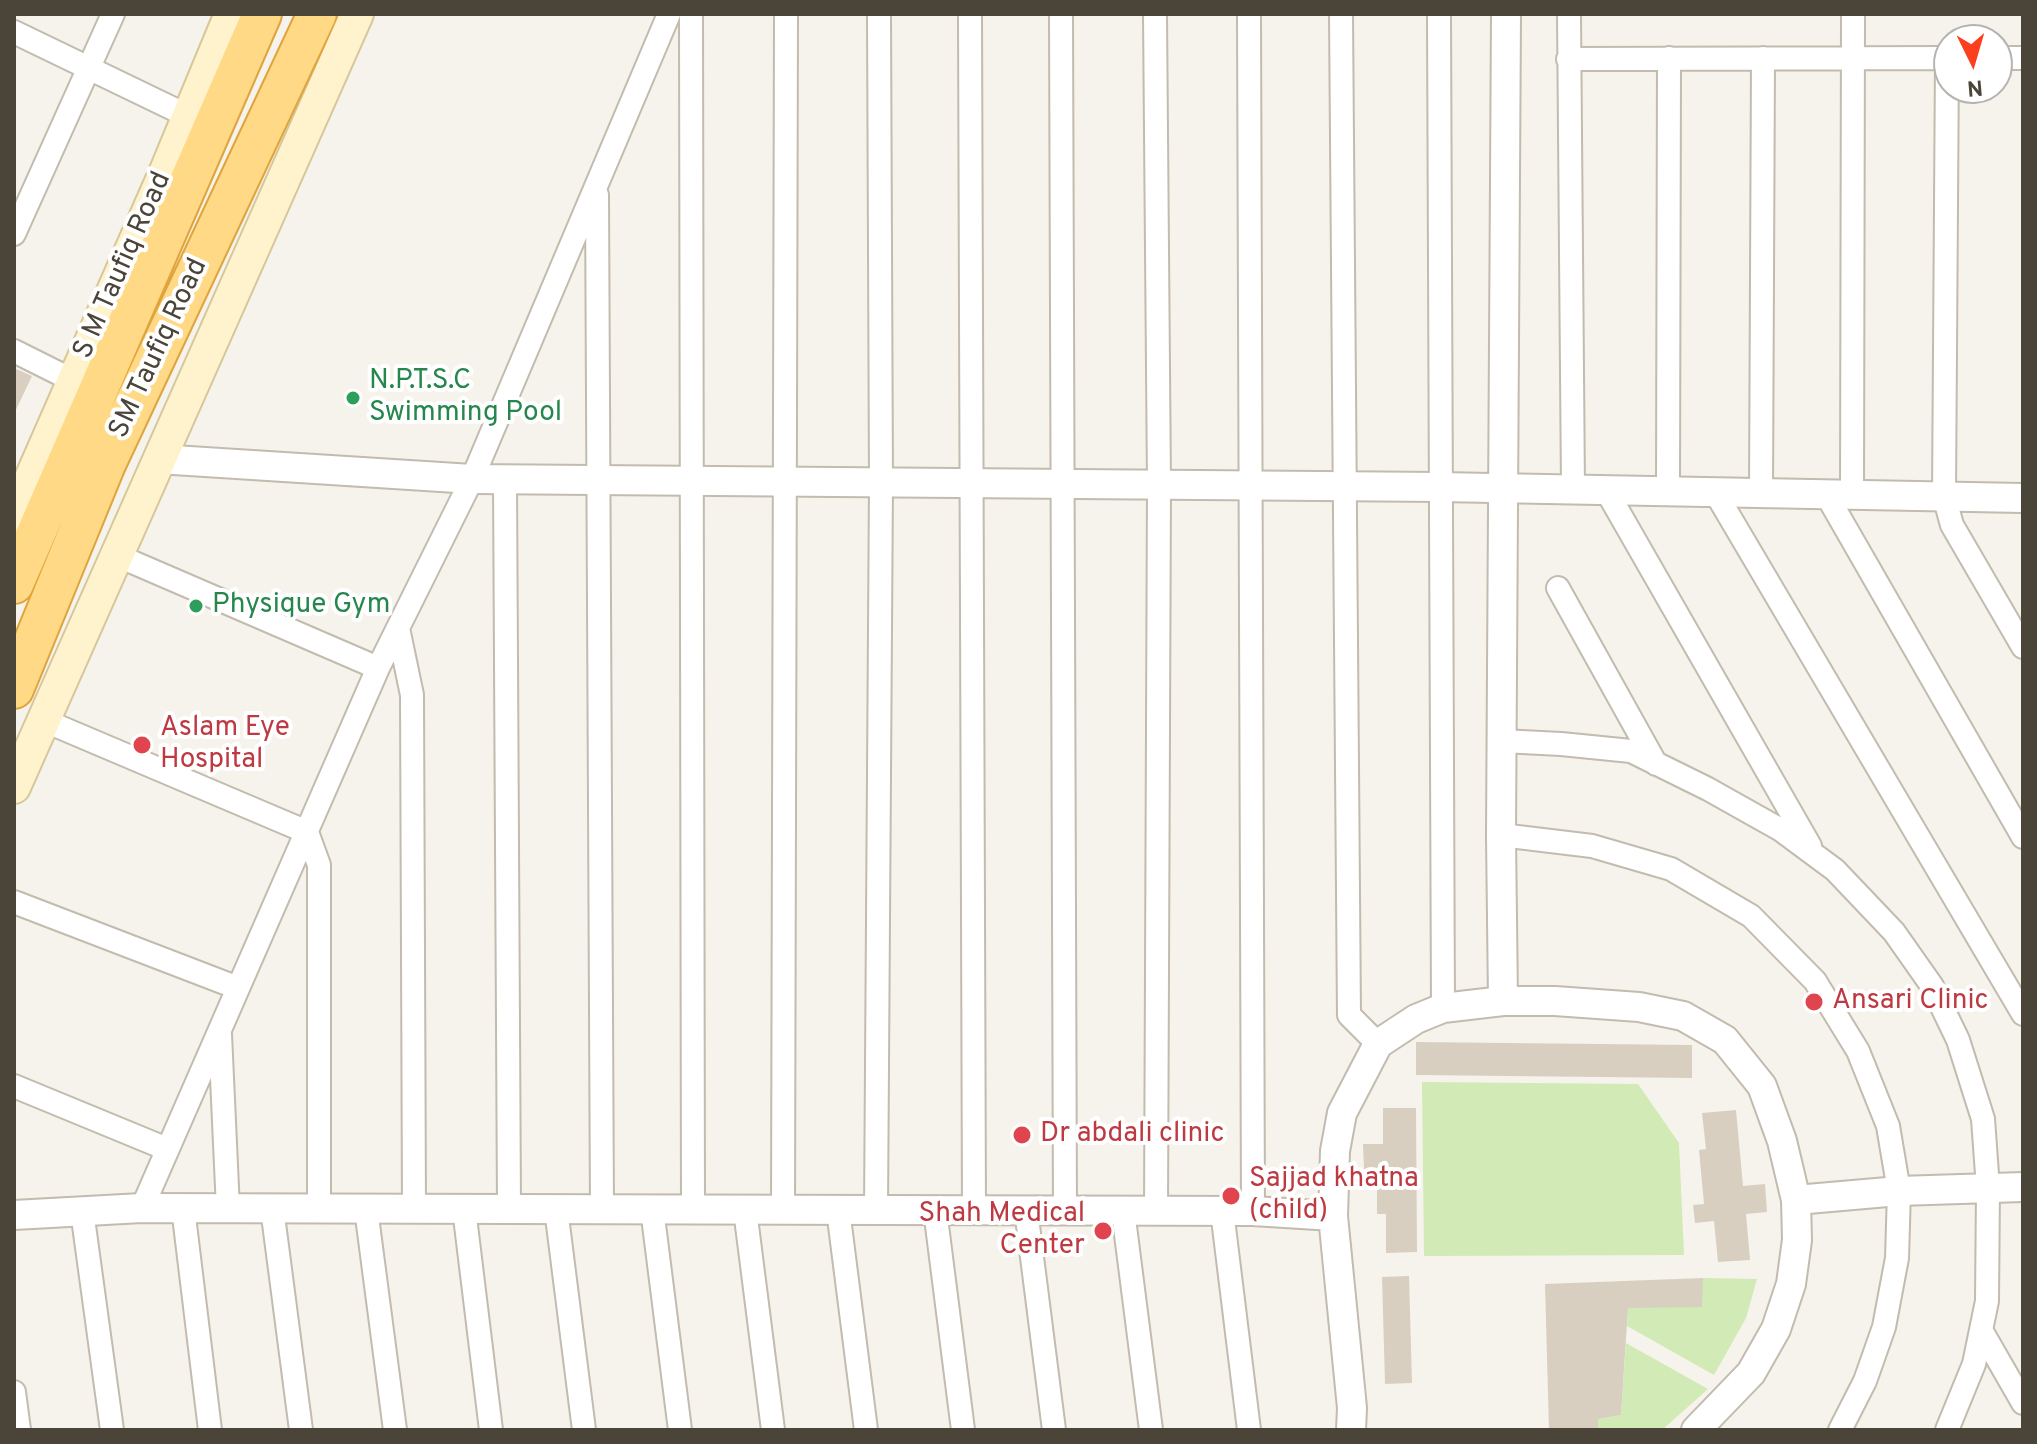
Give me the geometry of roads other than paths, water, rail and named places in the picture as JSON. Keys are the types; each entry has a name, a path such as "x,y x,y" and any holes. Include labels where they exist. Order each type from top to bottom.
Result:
{"highway":[{"path":"14,584 262,14"},
{"name":"SM Taufiq Road","path":"14,689 106,464 317,14"}],"main road":[{"name":"S M Taufiq Road","path":"14,517 24,472 74,381 231,14"},
{"path":"14,787 357,14"}],"street":[{"path":"14,234 113,14"},
{"path":"142,1208 378,668 472,479 669,14"},
{"path":"691,14 693,1209"},
{"path":"783,1210 786,14"},
{"path":"876,1210 881,483 879,14"},
{"path":"970,14 974,1210"},
{"path":"1061,14 1065,1210"},
{"path":"1155,14 1159,485 1156,1211"},
{"path":"1249,14 1253,1211"},
{"path":"1341,14 1349,1015 1378,1044"},
{"path":"1439,14 1443,1008"},
{"path":"1503,1001 1501,835 1506,14"},
{"path":"1569,14 1573,489"},
{"path":"1853,14 1839,495 2023,837"},
{"path":"14,32 188,116"},
{"path":"1668,491 1669,58"},
{"path":"1761,493 1763,58"},
{"path":"1568,59 1933,58"},
{"path":"1948,104 1944,496 1952,525 2023,647"},
{"path":"597,185 602,1210"},
{"path":"14,351 74,381"},
{"path":"158,459 505,480 1440,487 2023,498"},
{"path":"505,480 509,1208"},
{"path":"1606,490 1815,856"},
{"path":"1715,492 2023,1014"},
{"path":"116,555 378,668"},
{"path":"1558,588 1656,764"},
{"path":"398,628 412,695 414,1209"},
{"path":"43,720 307,832 319,865 319,1208"},
{"path":"1502,741 1631,751 1781,830 1835,870 1894,932 1932,986 1958,1040 1983,1119 1988,1188 1987,1301 1974,1364 1947,1430"},
{"path":"1501,835 1592,846 1671,869 1751,916 1815,981 1858,1051 1888,1126 1899,1191 1897,1258 1884,1327 1865,1381 1840,1430"},
{"path":"14,902 238,988"},
{"path":"1371,1430 1351,1419 1333,1216 1335,1151 1342,1113 1378,1044 1416,1019 1443,1008 1503,1001 1555,1001 1639,1007 1683,1016 1725,1040 1762,1086 1782,1141 1796,1200 1797,1240 1791,1284 1776,1329 1751,1373 1696,1430"},
{"path":"220,1030 228,1209"},
{"path":"14,1086 167,1149"},
{"path":"1796,1200 1899,1191 2022,1189"},
{"path":"14,1215 142,1208 509,1208 1253,1211 1333,1216"},
{"path":"183,1208 210,1430"},
{"path":"272,1208 301,1430"},
{"path":"366,1209 395,1430"},
{"path":"464,1209 491,1430"},
{"path":"556,1209 584,1430"},
{"path":"652,1209 680,1430"},
{"path":"745,1210 773,1430"},
{"path":"838,1210 866,1430"},
{"path":"935,1210 963,1430"},
{"path":"1026,1210 1054,1430"},
{"path":"82,1211 112,1430"},
{"path":"1123,1211 1151,1430"},
{"path":"1222,1211 1249,1430"},
{"path":"1981,1330 2023,1403"},
{"path":"14,1392 19,1430"}],"place":[{"name":"N.P.T.S.C Swimming Pool","path":"353,398"},
{"name":"Physique Gym","path":"196,606"},
{"name":"Aslam Eye Hospital","path":"142,745"},
{"name":"Ansari Clinic","path":"1814,1002"},
{"name":"Dr abdali clinic","path":"1022,1135"},
{"name":"Sajjad khatna (child)","path":"1231,1196"},
{"name":"Shah Medical Center","path":"1103,1231"}]}
